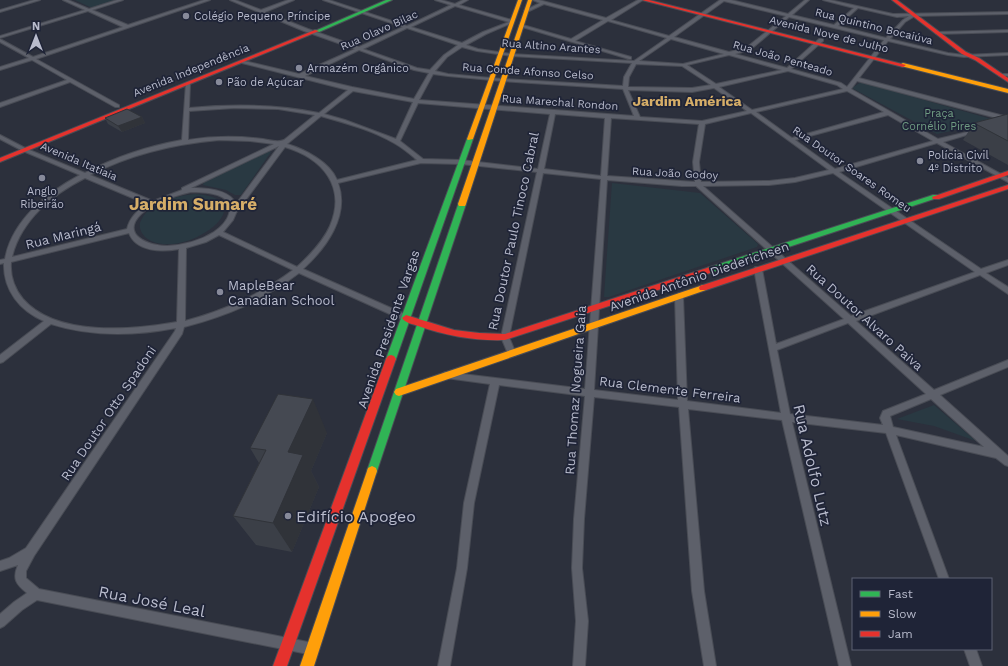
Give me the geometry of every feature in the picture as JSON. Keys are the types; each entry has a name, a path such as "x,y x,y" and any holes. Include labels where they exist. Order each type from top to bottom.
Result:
{"main road":[{"name":"Avenida Independência","path":"0,160 22,148 117,106 310,31 379,0"},
{"name":"Avenida Independência","path":"357,11 390,0"},
{"name":"Avenida Presidente Vargas","path":"280,666 520,0"},
{"path":"512,21 520,14 524,0"},
{"path":"306,666 530,0"},
{"name":"Avenida Nove de Julho","path":"644,0 771,29 1008,91"},
{"name":"Avenida Nove de Julho","path":"662,0 705,13"},
{"path":"894,0 1008,86"},
{"name":"Avenida Independência","path":"0,154 22,148 244,62 310,31"},
{"name":"Avenida Nove de Julho","path":"874,55 1008,86"},
{"path":"966,55 1006,77"},
{"name":"Avenida Antônio Diederichsen","path":"406,318 421,324 466,336 485,338 505,337 1005,176"},
{"name":"Avenida Antônio Diederichsen","path":"399,392 784,260 1008,187"}],"street":[{"path":"0,11 38,0"},
{"path":"65,0 86,11 128,27"},
{"path":"0,39 121,0"},
{"path":"0,70 208,0"},
{"name":"Rua Conde Afonso Celso","path":"232,0 310,31 416,69 432,72 502,80 624,88 692,90 788,70"},
{"path":"260,12 292,0"},
{"name":"Rua Altino Arantes","path":"325,0 462,46 501,54 626,60 682,65 734,54 748,49 807,0"},
{"path":"437,0 512,21"},
{"name":"Rua Olavo Bilac","path":"300,76 466,0"},
{"name":"Rua João Penteado","path":"535,0 839,84 937,141 1005,176"},
{"path":"526,11 549,0"},
{"path":"571,41 641,0"},
{"path":"637,117 624,88 629,70 635,62 723,0"},
{"name":"Rua Quintino Bocaiúva","path":"726,0 948,54 1008,54"},
{"path":"825,0 903,17 904,21"},
{"path":"836,26 857,7"},
{"path":"893,15 1008,13"},
{"path":"848,89 874,55 904,21 914,15"},
{"path":"397,142 432,72 440,60 462,46 512,21"},
{"path":"521,26 626,60"},
{"path":"937,33 1008,31"},
{"path":"0,39 32,59 117,106"},
{"path":"788,70 819,41"},
{"name":"Rua Marechal Rondon","path":"244,62 352,89 417,101 481,108 637,117 702,123 848,89"},
{"name":"Rua Doutor Soares Romeu","path":"682,65 715,86 834,171 1008,291"},
{"path":"856,79 1008,120"},
{"path":"0,105 70,80"},
{"path":"185,142 188,84"},
{"path":"283,143 234,211 229,222 218,232 196,243 183,247 167,249 147,246 134,238 131,230 136,216 151,203 176,193 283,143 352,89"},
{"path":"187,110 247,105 288,107 320,113 342,120 397,142 421,161"},
{"name":"Rua Doutor Paulo Tinoco Cabral","path":"512,354 505,337 553,112"},
{"path":"790,140 888,113"},
{"name":"Rua Thomaz Nogueira Gaia","path":"579,666 582,621 577,568 579,519 588,392 595,326 608,116"},
{"path":"1001,123 1008,120"},
{"path":"699,185 695,166 702,123"},
{"name":"Rua João Godoy","path":"336,182 421,161 461,162 605,178 699,185 769,183 795,180 834,171 987,127"},
{"name":"Avenida Itatiaia","path":"0,137 84,176 151,203"},
{"path":"219,138 242,138 283,143 316,160 328,170 336,182 340,198 338,215 331,233 317,252 298,270 269,290 234,307 181,324 152,330 109,331 71,327 50,321 24,305 9,284 3,262 24,223 41,206 61,190 84,176 137,153 185,142 219,138"},
{"name":"Rua Doutor Alvaro Paiva","path":"699,185 1008,462"},
{"path":"176,193 205,190 217,192 232,203 234,211"},
{"name":"Rua Maringá","path":"3,262 131,230"},
{"path":"218,232 298,270 406,318"},
{"name":"Rua Doutor Otto Spadoni","path":"0,566 11,563 30,552 179,332 181,324 183,247"},
{"path":"773,348 982,273 1008,262"},
{"name":"Rua Adolfo Lutz","path":"758,270 786,417 844,666"},
{"path":"679,296 684,404 698,592 710,666"},
{"path":"0,360 50,321"},
{"path":"944,578 885,418 886,414 933,396 1008,363"},
{"name":"Rua Clemente Ferreira","path":"446,375 495,383 588,392 890,430 999,454"},
{"path":"444,666 462,568 469,503 495,383"},
{"path":"0,622 18,606 36,594 21,581 22,571 30,552"},
{"name":"Rua José Leal","path":"36,594 312,649"},
{"path":"288,644 288,666"},
{"path":"970,650 976,666"}],"green space":[{"path":"75,0 117,0 92,8"},
{"name":"Praça Cornélio Pires","path":"861,82 998,121 937,134 852,88"},
{"path":"269,151 271,152 241,195 235,195 226,190 203,185 204,182"},
{"path":"612,183 700,193 758,244 757,247 609,297 604,297"},
{"path":"195,194 216,198 224,207 222,217 211,228 196,237 178,243 160,244 145,237 141,232 140,223 149,210 155,205 179,196"},
{"path":"934,405 976,441 934,426 897,419"}],"building":[{"path":"127,109 142,117 118,126 105,118"},
{"path":"1008,114 1008,141 974,123"},
{"path":"278,394 313,399 288,452 303,455 273,523 233,516 266,450 250,448"}],"traffic: fast":[{"path":"317,31 390,0"},
{"path":"391,359 470,139"},
{"path":"710,270 936,197"},
{"path":"372,471 462,204"}],"traffic: slow":[{"path":"470,139 520,0"},
{"path":"462,204 530,0"},
{"path":"903,65 1008,91"},
{"path":"399,392 703,288"},
{"path":"307,666 372,471"}],"traffic: jam":[{"path":"644,0 903,65"},
{"path":"894,0 964,53 977,59 1008,80"},
{"path":"0,160 317,31"},
{"path":"936,197 1008,173"},
{"path":"703,288 1008,187"},
{"path":"406,318 430,327 454,333 479,337 505,337 710,270"},
{"path":"280,666 391,359"}],"place":[{"name":"Colégio Pequeno Príncipe","path":"186,16"},
{"name":"Armazém Orgânico","path":"299,68"},
{"name":"Pão de Açúcar","path":"219,82"},
{"name":"Polícia Civil 4º Distrito","path":"920,161"},
{"name":"Anglo Ribeirão","path":"42,178"},
{"name":"MapleBear Canadian School","path":"220,292"},
{"name":"Edifício Apogeo","path":"288,516"}],"district":[{"name":"Jardim América","path":"687,101"},
{"name":"Jardim Sumaré","path":"193,204"}]}
